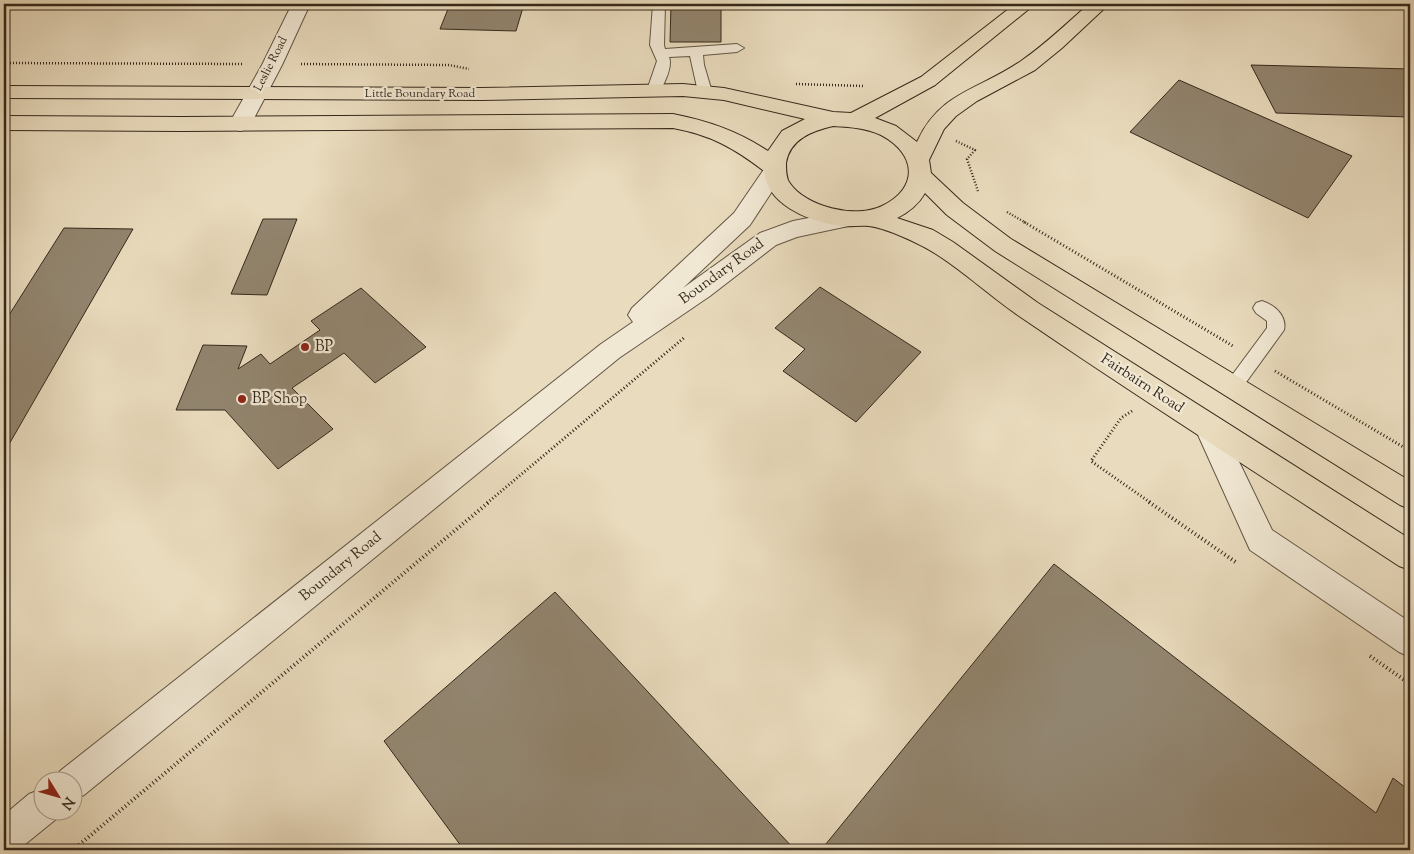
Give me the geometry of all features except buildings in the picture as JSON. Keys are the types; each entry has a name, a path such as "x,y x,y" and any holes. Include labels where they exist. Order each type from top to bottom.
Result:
{"main road":[{"path":"855,120 928,81 1026,4"},
{"path":"1100,4 1028,66 951,109 936,126 926,149 920,168 917,191 909,200 893,211 872,218 845,219 820,214 798,203 785,193 778,184 775,169 778,150 790,135 810,124 834,119 855,120 876,125 894,134 909,146 920,168 955,209 1003,245 1410,496"},
{"name":"Little Boundary Road","path":"4,92 481,94 654,90 724,94 834,119"},
{"name":"Little Boundary Road","path":"4,123 240,124 673,121 719,131 738,140 775,169"},
{"name":"Fairbairn Road","path":"872,218 925,236 945,248 1029,310 1410,556"}],"street":[{"name":"Leslie Road","path":"240,124 301,4"},
{"name":"Boundary Road","path":"610,350 652,303 742,219 775,169"},
{"name":"Boundary Road","path":"82,775 610,350 701,289 768,239 793,229 845,219"},
{"path":"1208,426 1261,540 1410,641"},
{"path":"4,838 32,815"}],"lane":[{"path":"654,90 664,61 657,45 659,4"},
{"path":"660,52 696,52 737,48"},
{"path":"696,52 697,65 705,92"},
{"path":"1233,387 1275,330 1277,324 1275,318 1262,308"}],"path":[{"path":"73,850 687,335"},
{"path":"1157,394 1121,418 1091,461 1238,564"},
{"path":"1369,655 1410,684"}],"place":[{"name":"BP","path":"305,347"},
{"name":"BP Shop","path":"242,399"}]}
